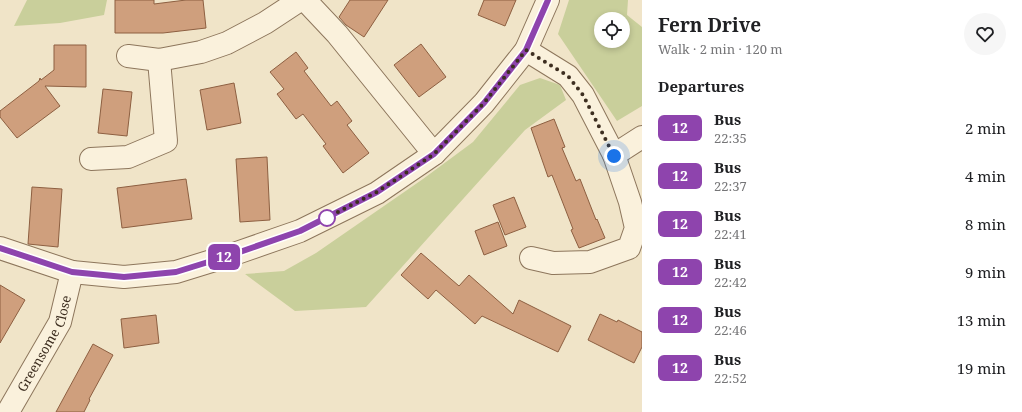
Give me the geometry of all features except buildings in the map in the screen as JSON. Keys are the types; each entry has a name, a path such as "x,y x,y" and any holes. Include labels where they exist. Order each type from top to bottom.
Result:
{"street":[{"path":"128,56 159,60 201,52 227,43 265,23 300,0"},
{"path":"305,0 338,34 434,154"},
{"path":"0,248 72,272 124,277 176,272 300,231 377,192 434,154 484,103 526,50 548,0"},
{"path":"526,50 568,76 583,95 614,156 630,202 636,228 629,248 590,262 553,263 531,258"},
{"path":"91,159 128,157 166,141 159,60"},
{"path":"614,156 642,137"},
{"name":"Greensome Close","path":"8,412 60,322 72,272"}],"green space":[{"path":"27,0 107,0 104,15 60,23 14,26"},
{"path":"569,0 628,0 627,12 594,12 594,48 630,48 630,17 642,27 642,106 617,121 558,34"},
{"path":"540,78 560,85 566,100 525,130 366,307 295,311 245,274 284,271 316,253 423,179 473,142 520,85"}],"bus line":[{"name":"12","path":"0,248 72,272 124,277 176,272 300,231 377,192 434,154 484,103 526,50 548,0"}],"route":[{"path":"327,218 377,192 434,154 484,103 526,50 568,76 583,95 614,156"}]}
